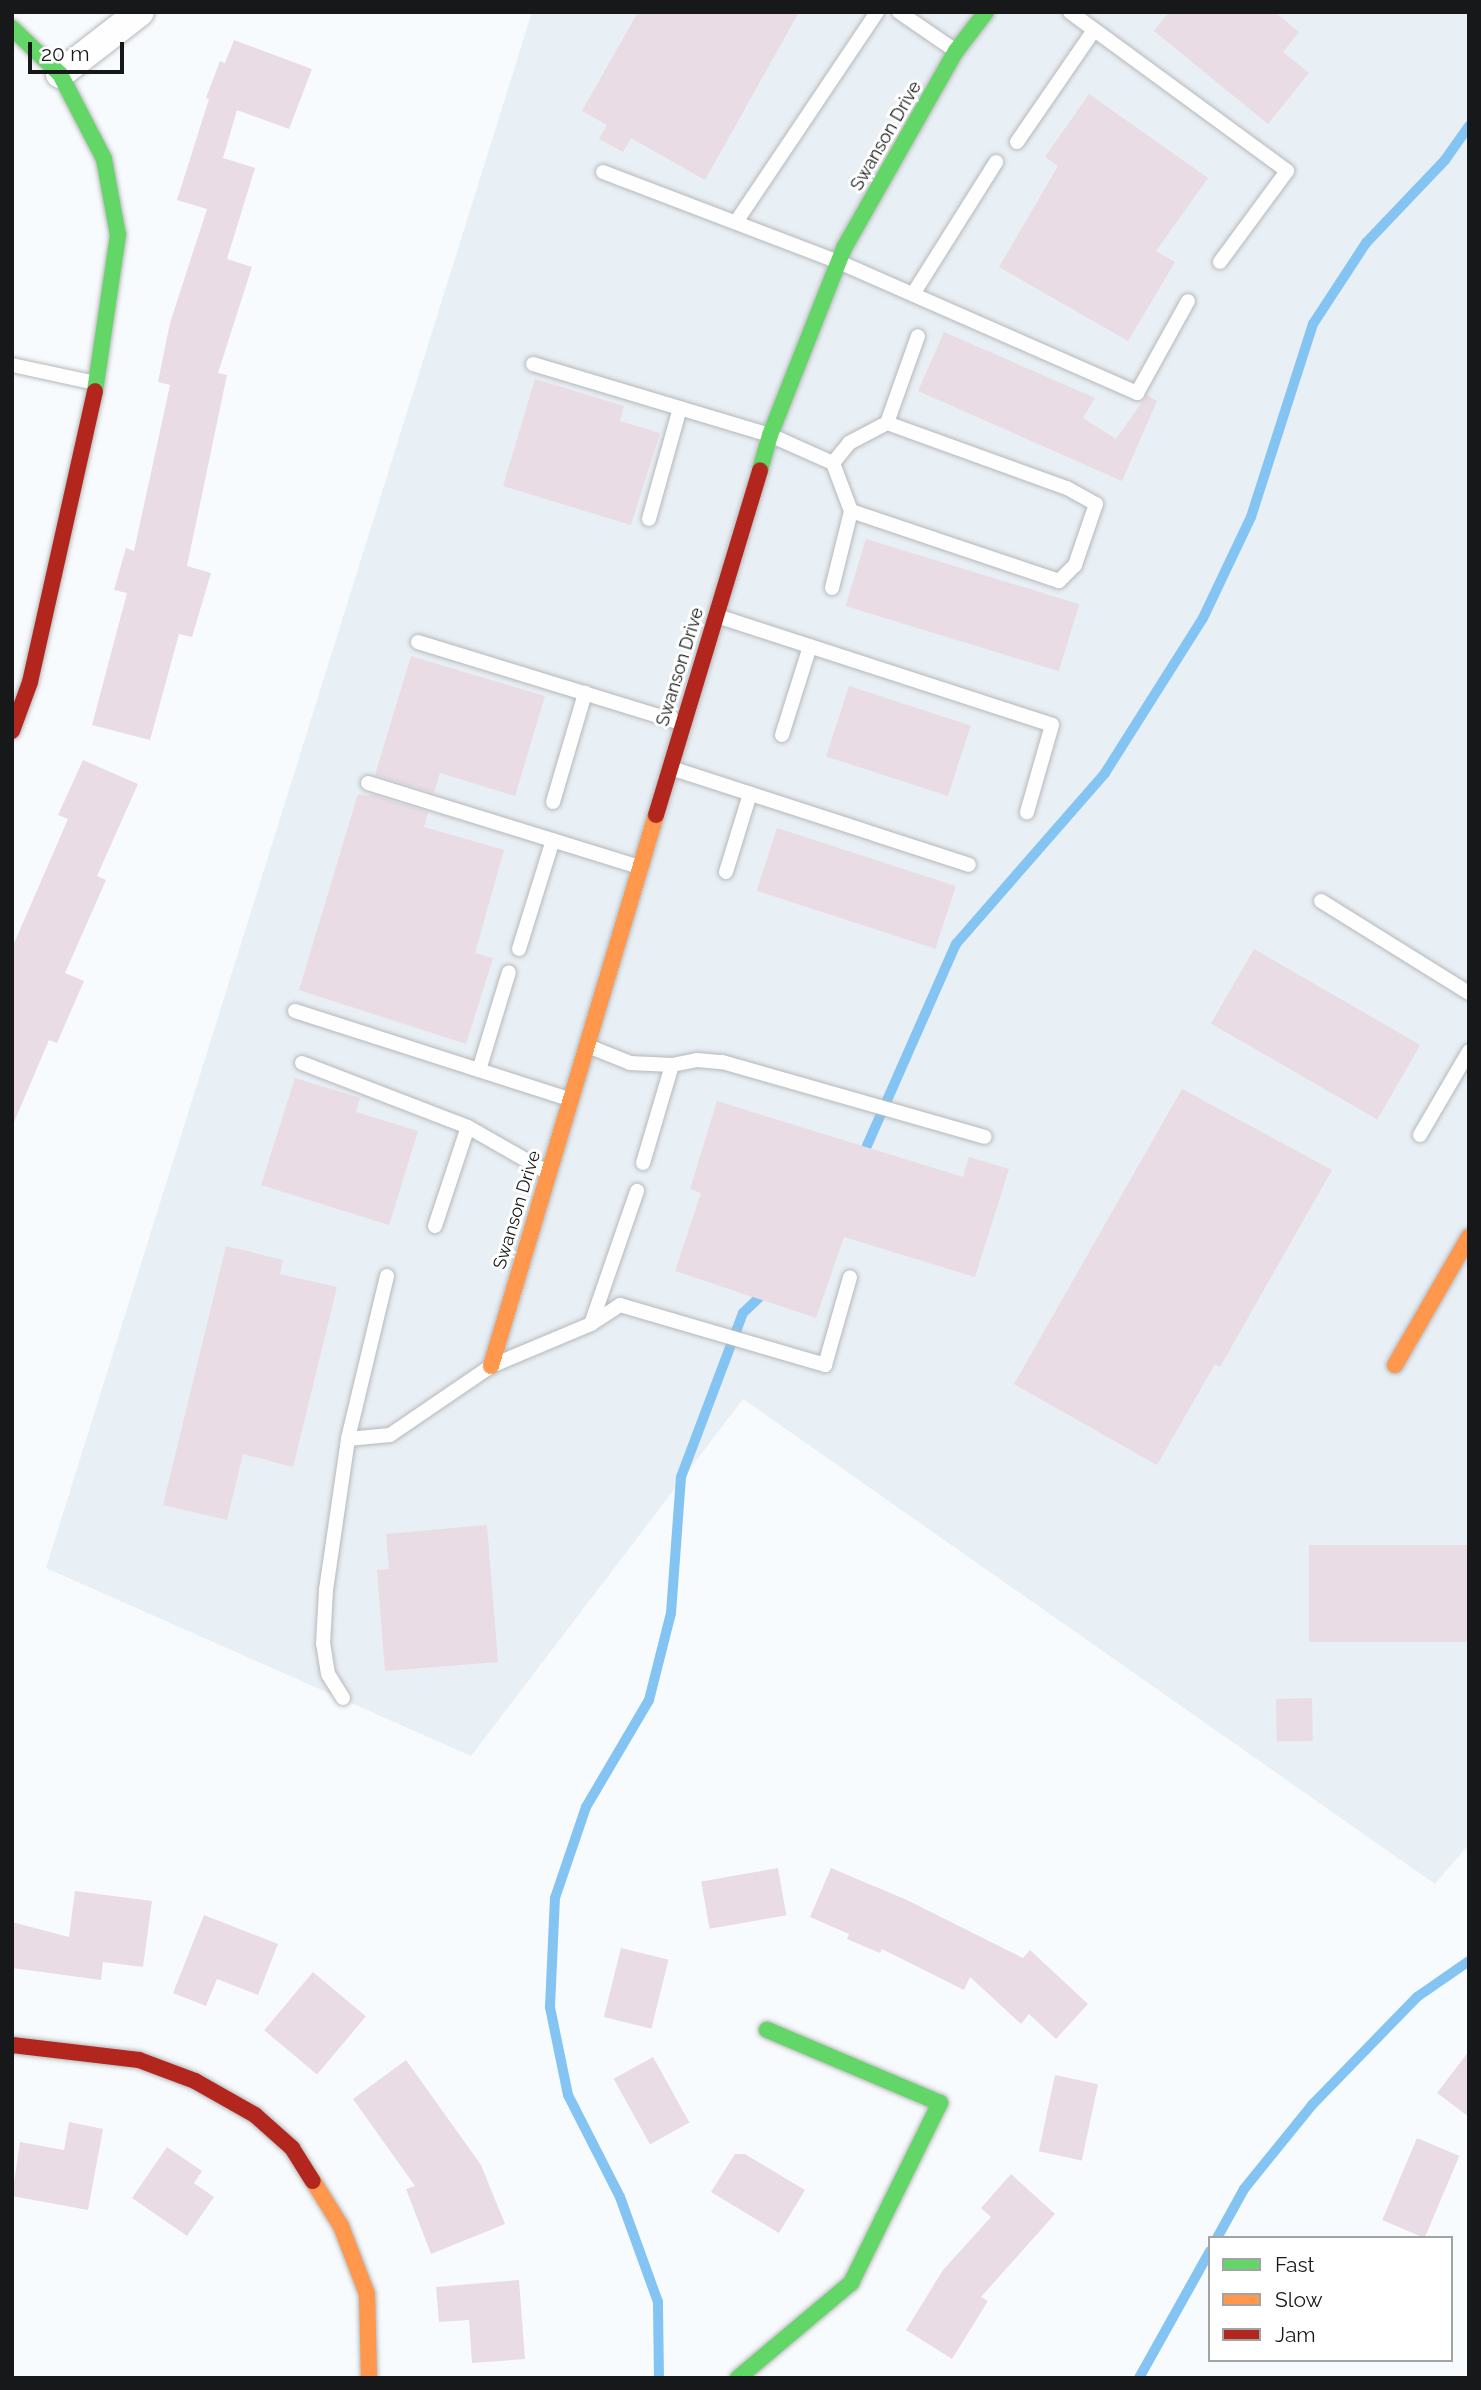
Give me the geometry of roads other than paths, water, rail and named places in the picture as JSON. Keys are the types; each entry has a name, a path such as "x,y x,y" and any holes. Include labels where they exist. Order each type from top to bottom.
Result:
{"street":[{"path":"60,74 140,12"},
{"name":"Swanson Drive","path":"491,1366 770,435 839,261 956,51 986,12"},
{"path":"12,28 60,74 104,159 118,235 97,384 30,682 12,731"},
{"path":"1395,1366 1469,1237"},
{"path":"738,2378 851,2283 940,2104 767,2030"},
{"path":"12,2045 139,2060 195,2081 255,2115 292,2148 341,2226 367,2294 369,2378"}],"lane":[{"path":"736,222 877,12"},
{"path":"900,12 956,51"},
{"path":"1070,12 1287,171 1220,262"},
{"path":"1017,142 1094,30"},
{"path":"913,294 996,162"},
{"path":"603,172 839,261 1137,393 1188,301"},
{"path":"833,463 849,443 887,424 918,336"},
{"path":"533,364 770,435 833,463 850,511 832,588"},
{"path":"12,365 97,384"},
{"path":"649,519 680,408"},
{"path":"850,511 1059,581 1075,565 1097,503 1067,488 887,424"},
{"path":"716,616 1052,725 1027,812"},
{"path":"418,642 684,723"},
{"path":"782,735 810,646"},
{"path":"553,802 585,693"},
{"path":"670,768 969,865"},
{"path":"368,783 640,867"},
{"path":"726,872 750,794"},
{"path":"519,949 553,840"},
{"path":"1321,901 1469,993"},
{"path":"479,1070 509,972"},
{"path":"295,1011 571,1100"},
{"path":"587,1046 629,1063 672,1065 696,1060 722,1062 985,1137"},
{"path":"1420,1135 1469,1051"},
{"path":"302,1063 468,1127 549,1173"},
{"path":"643,1163 672,1065"},
{"path":"435,1226 468,1127"},
{"path":"591,1325 637,1191"},
{"path":"343,1698 328,1674 323,1644 326,1590 348,1439 387,1276"},
{"path":"348,1439 390,1435 491,1366 591,1325 621,1305 825,1365 850,1277"}],"waterway":[{"path":"862,1157 956,944 1105,773 1203,618 1251,517 1313,324 1366,243 1445,160 1469,126"},
{"path":"659,2378 658,2302 620,2197 568,2095 550,2007 555,1898 586,1807 649,1700 671,1613 681,1477 743,1313 767,1290"},
{"path":"1218,2236 1244,2189 1312,2105 1417,1997 1469,1961"},
{"path":"1139,2378 1208,2255"}]}
